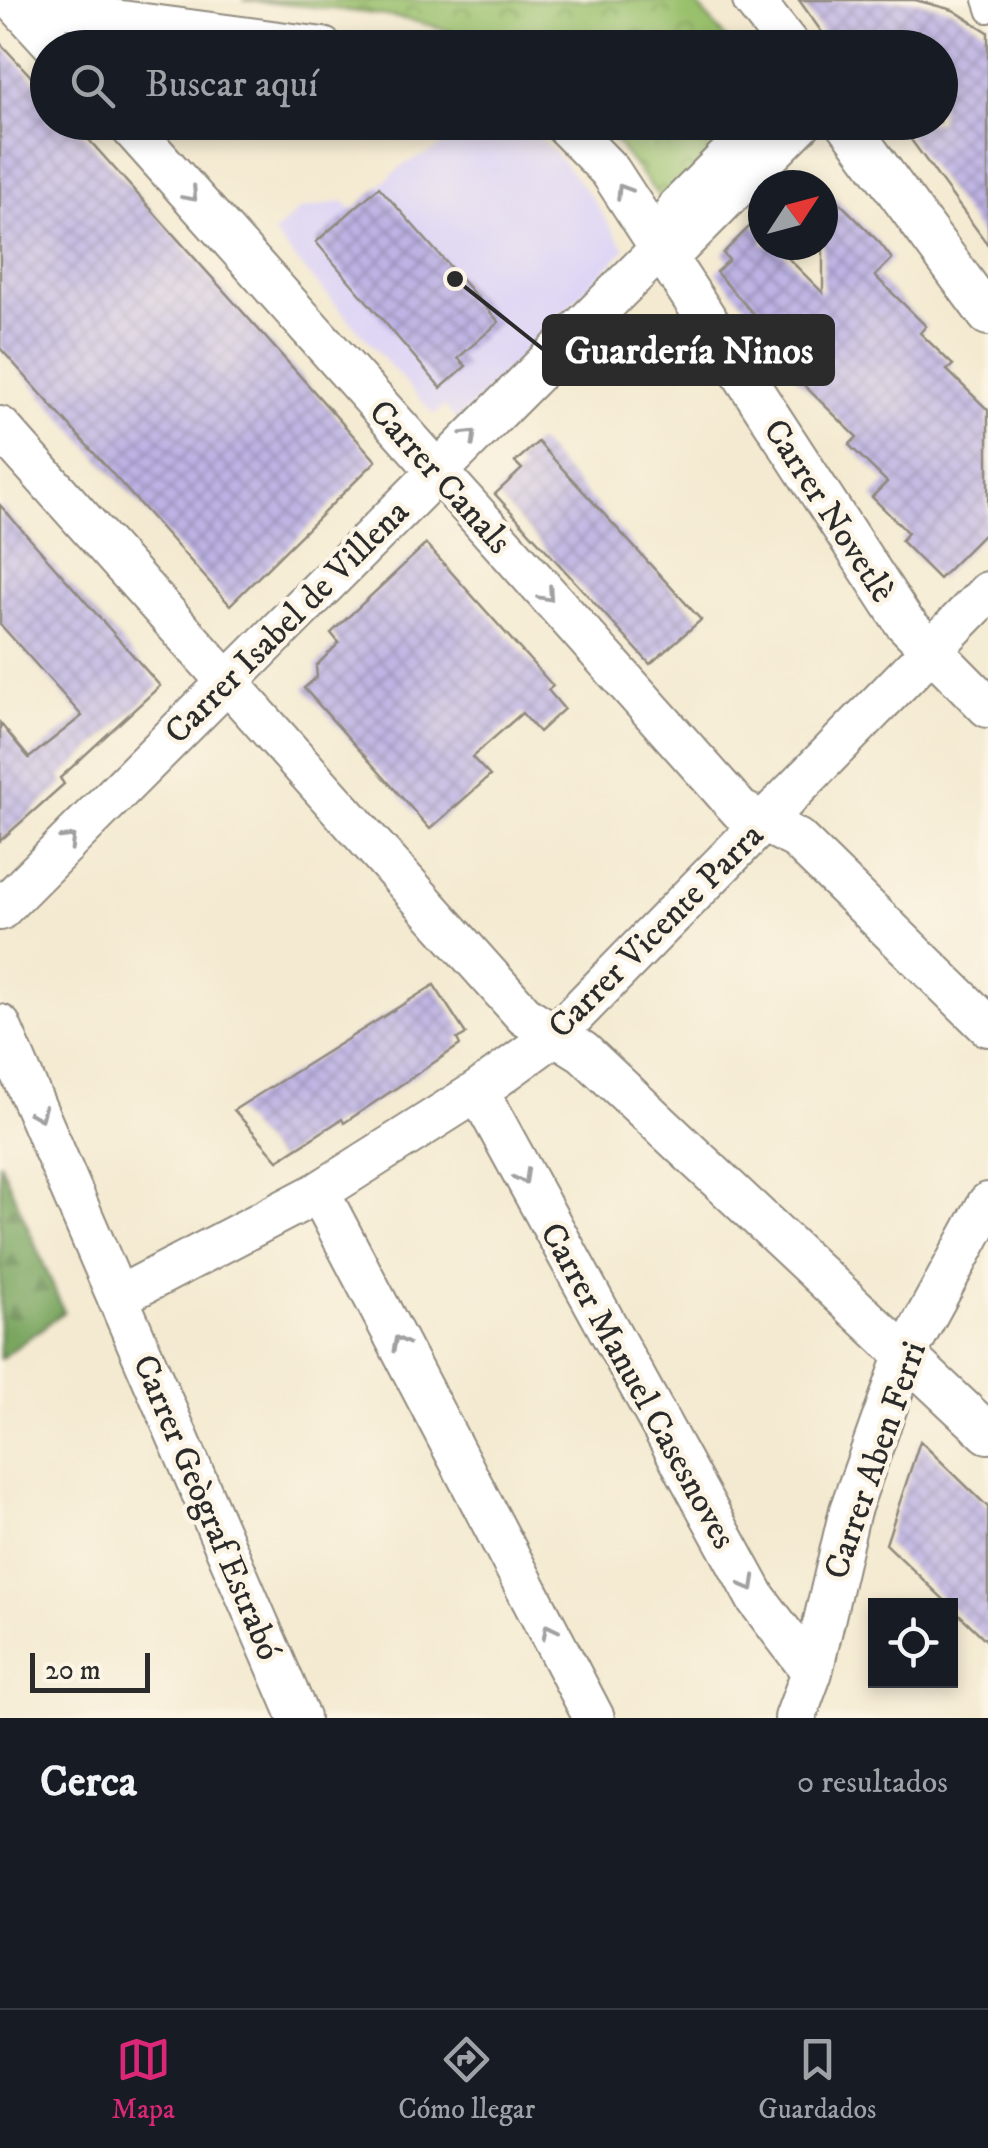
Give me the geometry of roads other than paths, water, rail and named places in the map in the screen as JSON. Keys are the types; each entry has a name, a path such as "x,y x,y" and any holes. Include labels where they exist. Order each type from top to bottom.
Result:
{"street":[{"path":"13,0 40,30"},
{"path":"49,0 99,18 181,30"},
{"path":"753,0 777,30"},
{"path":"143,30 150,26"},
{"name":"Carrer Canals","path":"142,140 740,810 798,838 988,1026"},
{"name":"Carrer Novetlè","path":"580,140 666,240 904,622 988,707"},
{"name":"Carrer Isabel de Villena","path":"666,240 747,140"},
{"name":"Carrer Isabel de Villena","path":"0,910 666,240 781,140"},
{"path":"859,140 988,315"},
{"path":"0,427 525,1016 588,1057 988,1433"},
{"name":"Carrer Vicente Parra","path":"118,1297 319,1192 478,1091 555,1036 988,592"},
{"name":"Carrer Geògraf Estrabó","path":"0,1025 299,1718"},
{"name":"Carrer Manuel Casesnoves","path":"478,1091 756,1598 812,1672"},
{"path":"319,1192 594,1718"},
{"name":"Carrer Aben Ferri","path":"795,1718 812,1672 850,1510 905,1356 988,1203"},
{"name":"Carrer Aben Ferri","path":"812,1672 814,1718"}],"lane":[{"path":"984,0 988,12"}],"place":[{"name":"Guardería Ninos","path":"455,279"}]}
